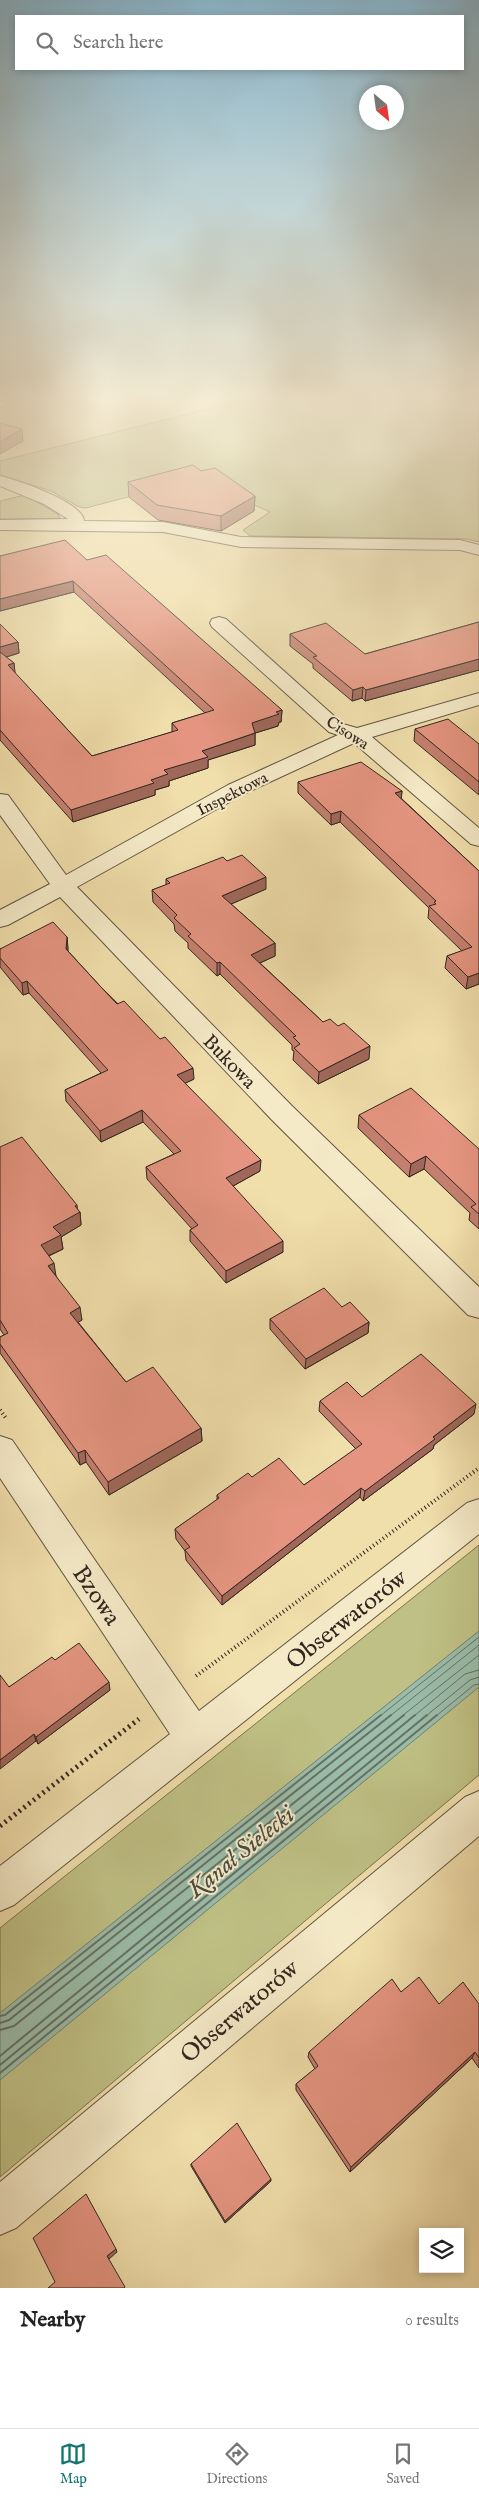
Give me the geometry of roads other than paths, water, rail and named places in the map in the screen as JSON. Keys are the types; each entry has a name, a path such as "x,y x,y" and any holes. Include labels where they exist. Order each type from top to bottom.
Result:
{"street":[{"path":"61,507 76,518 75,526"},
{"path":"0,525 163,527 242,542 460,546 479,550"},
{"name":"Cisowa","path":"219,623 336,728 357,735 479,839"},
{"name":"Inspektowa","path":"0,920 190,815 276,770 357,735 479,699"},
{"name":"Bukowa","path":"0,800 63,886 282,1113 479,1306"},
{"name":"Bzowa","path":"0,1450 166,1700 194,1739"},
{"name":"Obserwatorów","path":"0,1891 479,1514"},
{"name":"Obserwatorów","path":"0,2212 228,2019 479,1811"}],"water":[{"name":"Kanał Sielecki","path":"479,1631 479,1687 0,2080 0,2013"}]}
